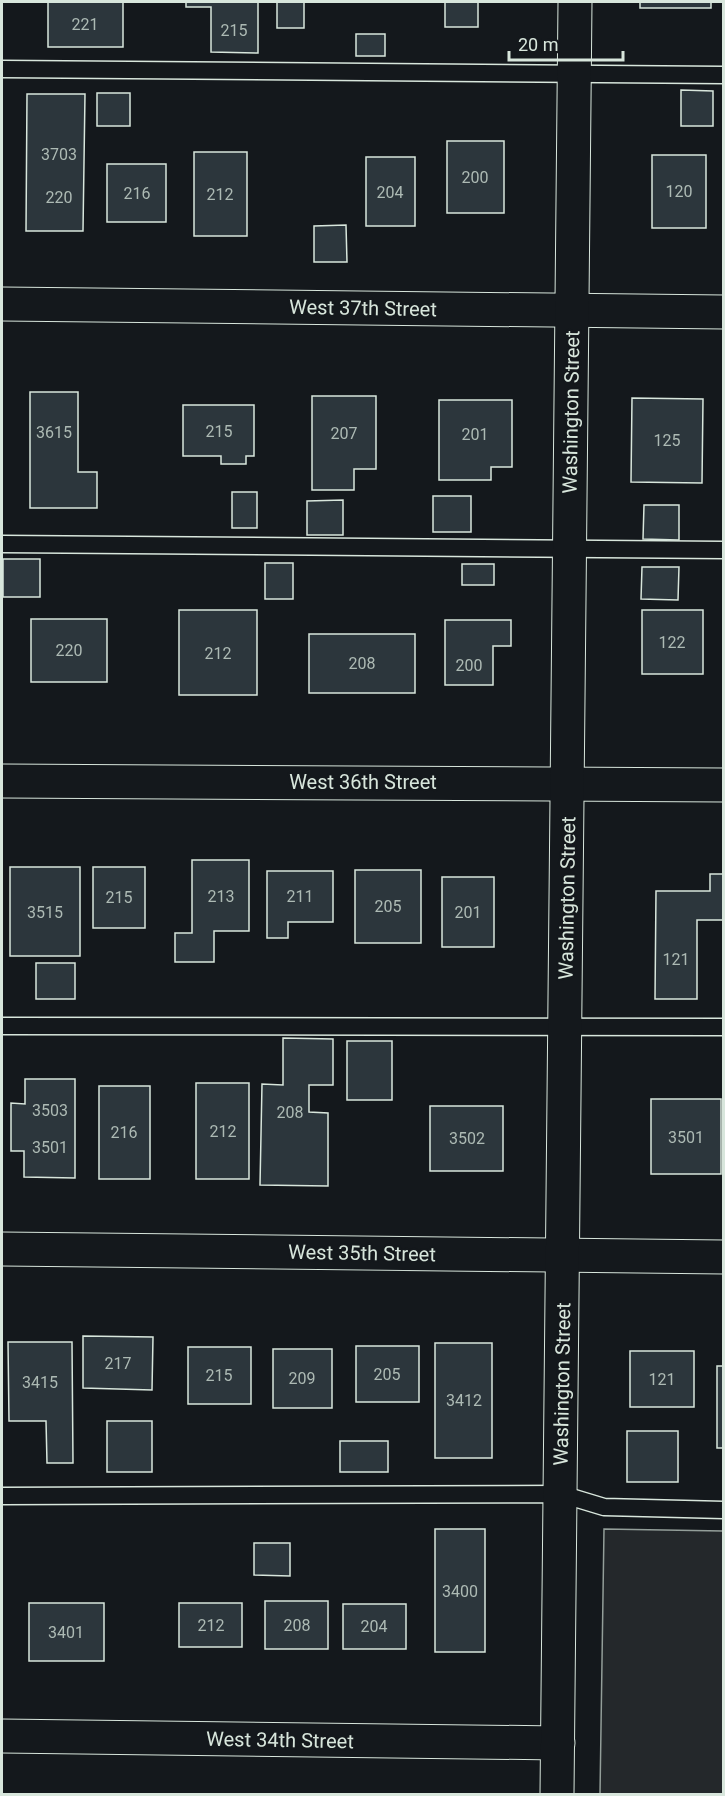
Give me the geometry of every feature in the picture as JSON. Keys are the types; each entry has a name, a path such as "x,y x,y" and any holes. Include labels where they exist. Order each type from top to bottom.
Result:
{"street":[{"name":"Washington Street","path":"557,1794 575,2"},
{"name":"West 37th Street","path":"2,304 723,312"},
{"name":"West 36th Street","path":"2,781 723,785"},
{"name":"West 35th Street","path":"2,1249 723,1257"},
{"name":"West 34th Street","path":"2,1736 558,1743"}],"lane":[{"path":"2,69 723,75"},
{"path":"2,544 723,550"},
{"path":"2,1026 723,1027"},
{"path":"2,1496 561,1494 604,1507 723,1510"}],"shaded area":[{"path":"604,1529 723,1531 723,1794 600,1794"}],"building":[{"path":"48,2 123,2 123,47 48,47"},
{"path":"186,2 258,2 258,53 211,52 211,7 186,7"},
{"path":"277,2 304,2 304,28 277,28"},
{"path":"445,2 478,2 478,27 445,27"},
{"path":"640,2 711,2 711,8 640,8"},
{"path":"356,34 385,34 385,56 356,56"},
{"path":"681,90 713,91 713,126 681,126"},
{"path":"97,93 130,93 130,126 97,126"},
{"path":"27,94 85,94 83,231 26,231"},
{"path":"447,141 504,141 504,213 447,213"},
{"path":"194,152 247,152 247,236 194,236"},
{"path":"652,155 706,155 706,228 652,228"},
{"path":"366,157 415,157 415,226 366,226"},
{"path":"107,164 166,164 166,222 107,222"},
{"path":"346,225 347,262 314,262 314,226"},
{"path":"30,392 78,392 78,472 97,472 97,508 30,508"},
{"path":"312,396 376,396 376,469 354,469 354,490 312,490"},
{"path":"632,398 703,399 702,483 631,482"},
{"path":"439,400 512,400 512,467 491,467 491,480 439,480"},
{"path":"183,405 254,405 254,456 246,456 246,464 221,464 221,456 183,456"},
{"path":"232,492 257,492 257,528 232,528"},
{"path":"433,496 471,496 471,532 433,532"},
{"path":"343,500 343,535 307,535 307,501"},
{"path":"644,505 679,505 679,540 643,539"},
{"path":"3,559 40,559 40,597 3,597"},
{"path":"265,563 293,563 293,599 265,599"},
{"path":"462,564 494,564 494,585 462,585"},
{"path":"642,567 679,567 678,600 641,599"},
{"path":"179,610 257,610 257,695 179,695"},
{"path":"642,610 703,610 703,674 642,674"},
{"path":"31,619 107,619 107,682 31,682"},
{"path":"445,620 511,620 511,646 493,646 493,685 445,685"},
{"path":"309,634 415,634 415,693 309,693"},
{"path":"192,860 249,860 249,931 214,931 214,962 175,962 175,933 192,933"},
{"path":"10,867 80,867 80,956 10,956"},
{"path":"93,867 145,867 145,928 93,928"},
{"path":"355,870 421,870 421,943 355,943"},
{"path":"267,871 333,871 333,922 288,922 288,938 267,938"},
{"path":"710,874 724,874 724,920 697,920 697,999 655,999 656,891 710,891"},
{"path":"442,877 494,877 494,947 442,947"},
{"path":"36,963 75,963 75,999 36,999"},
{"path":"283,1038 333,1039 333,1085 309,1085 309,1112 328,1113 328,1186 260,1185 262,1084 283,1085"},
{"path":"347,1041 392,1041 392,1100 347,1100"},
{"path":"25,1079 75,1079 75,1178 24,1177 24,1151 11,1151 11,1103 25,1104"},
{"path":"196,1083 249,1083 249,1179 196,1179"},
{"path":"99,1086 150,1086 150,1179 99,1179"},
{"path":"651,1099 721,1099 721,1174 651,1174"},
{"path":"430,1106 503,1106 503,1171 430,1171"},
{"path":"83,1336 153,1337 152,1390 83,1388"},
{"path":"8,1342 72,1342 73,1463 47,1463 46,1421 9,1421"},
{"path":"435,1343 492,1343 492,1458 435,1458"},
{"path":"356,1346 419,1346 419,1402 356,1402"},
{"path":"188,1347 251,1347 251,1404 188,1404"},
{"path":"273,1349 332,1349 332,1408 273,1408"},
{"path":"630,1351 694,1351 694,1407 630,1407"},
{"path":"717,1366 724,1366 724,1448 717,1448"},
{"path":"107,1421 152,1421 152,1472 107,1472"},
{"path":"627,1431 678,1431 678,1482 627,1482"},
{"path":"340,1441 388,1441 388,1472 340,1472"},
{"path":"435,1529 485,1529 485,1652 435,1652"},
{"path":"254,1543 290,1543 290,1576 254,1575"},
{"path":"265,1601 328,1601 328,1649 265,1649"},
{"path":"29,1603 104,1603 104,1661 29,1661"},
{"path":"179,1603 242,1603 242,1647 179,1647"},
{"path":"343,1604 406,1604 406,1649 343,1649"}]}
